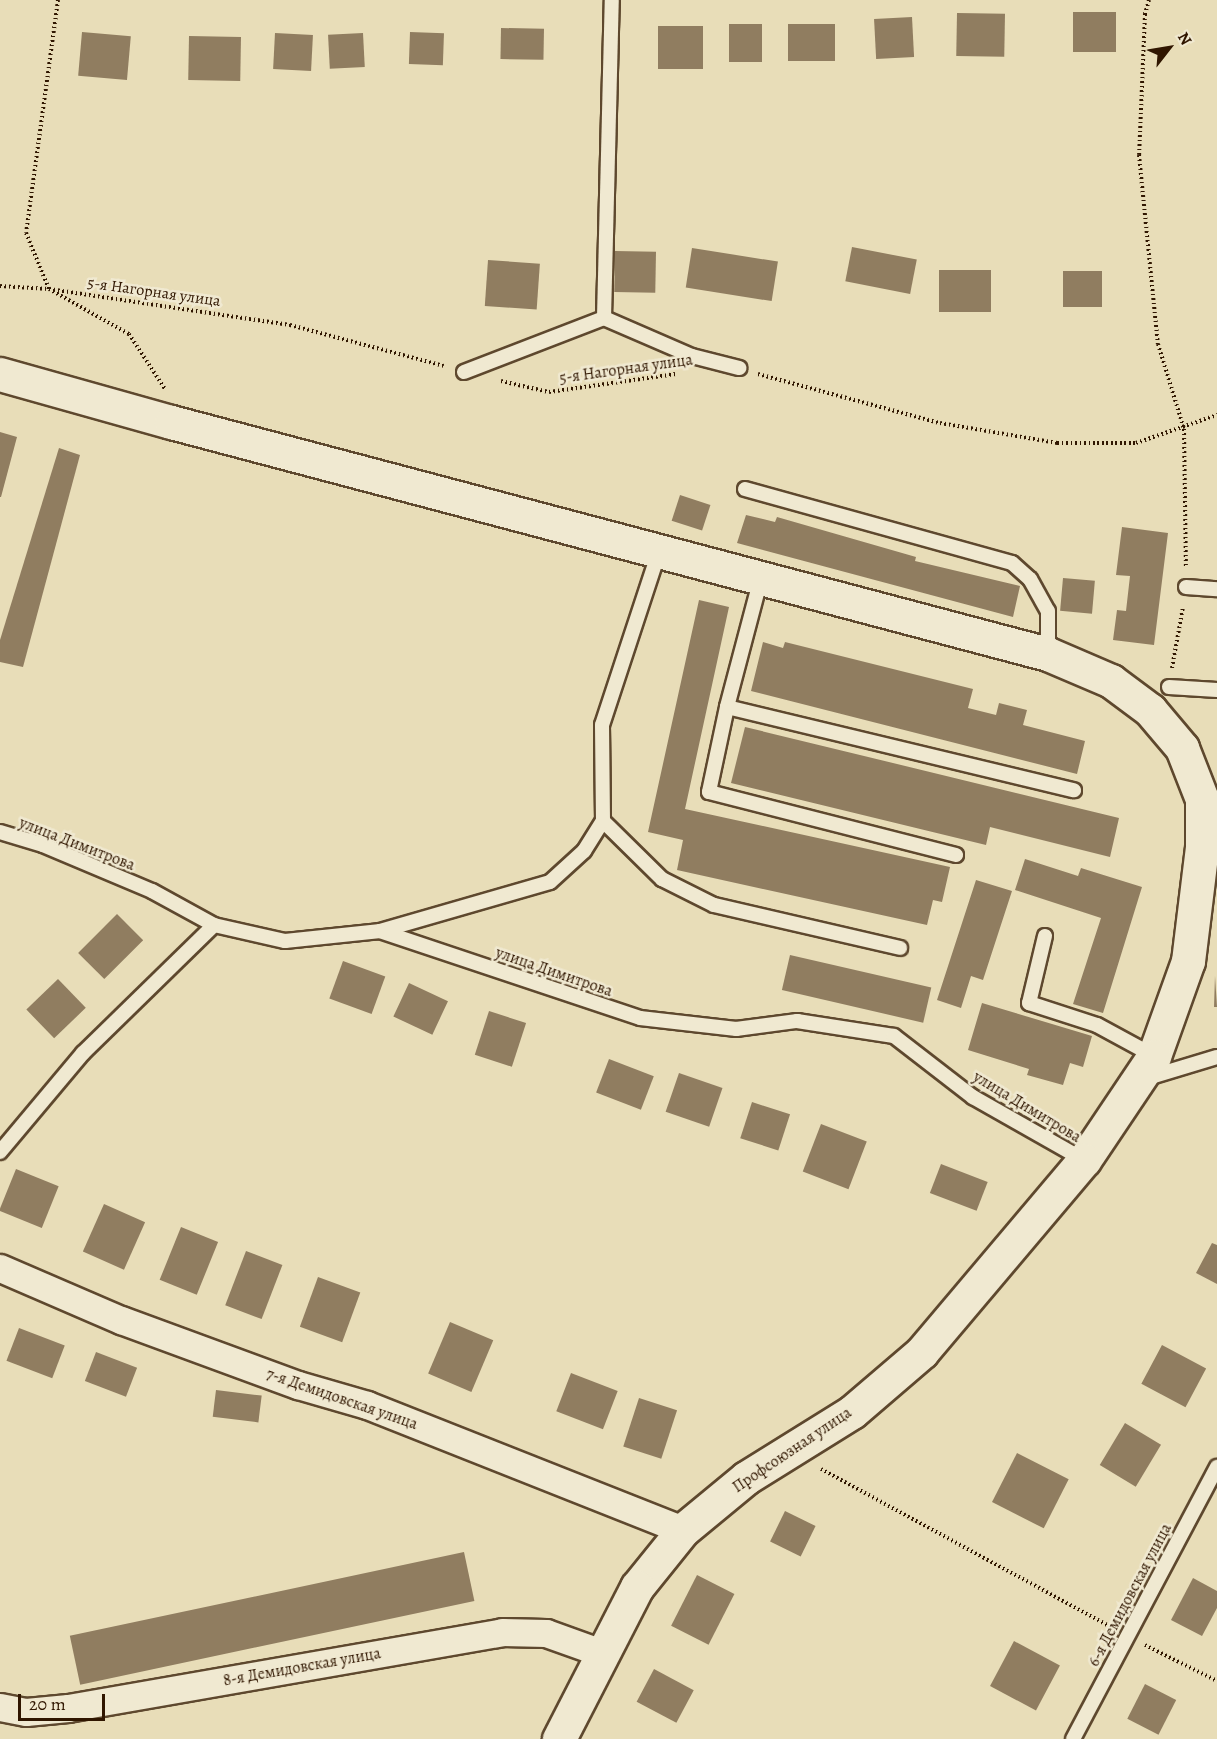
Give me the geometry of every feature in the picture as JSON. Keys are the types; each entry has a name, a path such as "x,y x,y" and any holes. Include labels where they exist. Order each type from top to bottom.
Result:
{"main road":[{"name":"Профсоюзная улица","path":"0,374 171,422 1048,654 1110,681 1150,710 1182,748 1202,799 1202,847 1188,961 1145,1069 1084,1160 922,1352 852,1412 746,1478 683,1530 637,1587 559,1739"}],"street":[{"name":"7-я Демидовская улица","path":"0,1268 121,1320 298,1385 367,1405 683,1530"},
{"name":"8-я Демидовская улица","path":"0,1707 26,1712 68,1708 502,1632 546,1633 602,1653"}],"lane":[{"path":"604,318 612,0"},
{"path":"464,372 604,318 692,356 739,368"},
{"path":"745,489 1012,563 1030,579 1048,611 1048,654"},
{"path":"380,931 550,882 584,851 603,821 602,725 659,552"},
{"path":"761,578 727,707 709,792 956,855"},
{"path":"1186,586 1217,589"},
{"path":"1169,687 1217,690"},
{"path":"727,707 1074,790"},
{"path":"603,821 662,879 714,905 900,948"},
{"name":"улица Димитрова","path":"0,832 43,844 152,891 214,925 285,941 380,931 640,1018 736,1029 797,1021 894,1036 974,1097 1084,1160"},
{"path":"0,1152 83,1053 214,925"},
{"path":"1045,936 1029,1002 1096,1025 1145,1069 1195,1064 1217,1057"},
{"path":"1195,1064 1217,1046"},
{"name":"6-я Демидовская улица","path":"1073,1739 1217,1467"}],"path":[{"path":"58,0 26,233 49,289 129,334 164,382 171,422"},
{"path":"1149,0 1145,14 1139,155 1158,344 1184,429 1186,586 1169,687"},
{"name":"5-я Нагорная улица","path":"0,286 49,289 290,325 464,372 549,392 688,372"},
{"path":"739,368 940,423 1057,443 1136,443 1184,429 1217,415"},
{"path":"788,1451 1126,1636 1217,1681"}],"building":[{"path":"1073,12 1116,12 1116,52 1073,52"},
{"path":"957,13 1005,14 1004,57 956,56"},
{"path":"912,17 914,57 876,59 874,19"},
{"path":"729,24 762,24 762,62 729,62"},
{"path":"788,24 835,24 835,61 788,61"},
{"path":"658,26 703,26 703,69 658,69"},
{"path":"501,28 544,29 543,60 500,59"},
{"path":"82,32 131,36 127,80 78,76"},
{"path":"410,32 444,33 443,65 409,64"},
{"path":"275,33 313,35 311,71 273,69"},
{"path":"363,33 365,67 330,69 328,35"},
{"path":"189,36 241,37 240,81 188,80"},
{"path":"852,247 917,260 910,294 845,281"},
{"path":"692,248 778,262 772,301 686,288"},
{"path":"615,251 656,252 655,293 614,292"},
{"path":"488,260 540,264 537,310 485,306"},
{"path":"939,270 991,270 991,312 939,312"},
{"path":"1063,271 1102,271 1102,307 1063,307"},
{"path":"0,432 17,437 1,497 0,497"},
{"path":"59,448 80,455 23,667 0,662 0,640"},
{"path":"680,495 710,505 702,531 672,521"},
{"path":"746,515 775,522 777,517 916,557 915,561 1020,586 1013,617 737,543"},
{"path":"1122,527 1168,533 1154,645 1113,640 1117,610 1126,611 1130,576 1116,575"},
{"path":"1063,578 1095,581 1092,614 1060,611"},
{"path":"699,600 729,607 685,809 950,867 942,902 933,900 927,925 677,870 683,840 648,832"},
{"path":"763,642 783,648 785,642 973,689 968,708 996,715 999,703 1027,710 1023,725 1085,741 1077,774 751,691"},
{"path":"745,727 1119,818 1110,857 990,827 986,845 731,783"},
{"path":"1025,859 1078,876 1081,868 1142,887 1103,1013 1073,1004 1101,918 1015,890"},
{"path":"976,880 1012,891 983,980 971,976 961,1008 937,1000"},
{"path":"117,914 143,940 104,979 78,953"},
{"path":"790,955 931,988 923,1023 782,990"},
{"path":"343,961 385,976 372,1014 329,999"},
{"path":"1215,976 1217,1007 1214,1007"},
{"path":"58,979 86,1008 54,1038 26,1010"},
{"path":"409,983 448,1001 432,1035 393,1017"},
{"path":"982,1003 1092,1036 1083,1067 1070,1063 1063,1085 1027,1075 1029,1069 968,1050"},
{"path":"489,1011 526,1023 512,1067 475,1055"},
{"path":"609,1059 654,1076 641,1110 596,1093"},
{"path":"679,1073 722,1088 709,1127 666,1112"},
{"path":"752,1102 790,1114 778,1151 740,1138"},
{"path":"821,1124 867,1142 848,1189 803,1172"},
{"path":"941,1164 988,1182 977,1211 930,1193"},
{"path":"16,1169 59,1186 42,1228 0,1211"},
{"path":"104,1204 145,1222 124,1270 83,1252"},
{"path":"181,1227 218,1242 197,1295 160,1280"},
{"path":"1212,1243 1217,1245 1217,1284 1196,1273"},
{"path":"246,1251 282,1265 262,1319 225,1305"},
{"path":"318,1277 360,1292 342,1342 300,1327"},
{"path":"450,1322 493,1340 471,1392 428,1374"},
{"path":"19,1328 65,1346 52,1378 6,1361"},
{"path":"1162,1345 1206,1368 1185,1407 1141,1384"},
{"path":"96,1352 137,1368 126,1397 85,1381"},
{"path":"571,1373 618,1391 603,1429 556,1411"},
{"path":"216,1390 262,1396 258,1422 213,1417"},
{"path":"639,1398 677,1410 661,1459 623,1447"},
{"path":"1125,1423 1161,1445 1136,1487 1100,1465"},
{"path":"1017,1453 1069,1479 1044,1528 992,1502"},
{"path":"785,1511 816,1526 801,1556 770,1542"},
{"path":"464,1552 474,1601 80,1685 70,1636"},
{"path":"697,1575 734,1594 709,1645 671,1626"},
{"path":"1193,1578 1217,1591 1217,1608 1202,1636 1171,1620"},
{"path":"1014,1641 1060,1665 1036,1710 990,1686"},
{"path":"654,1669 694,1690 676,1723 637,1702"},
{"path":"1145,1684 1176,1700 1158,1735 1127,1719"}]}
